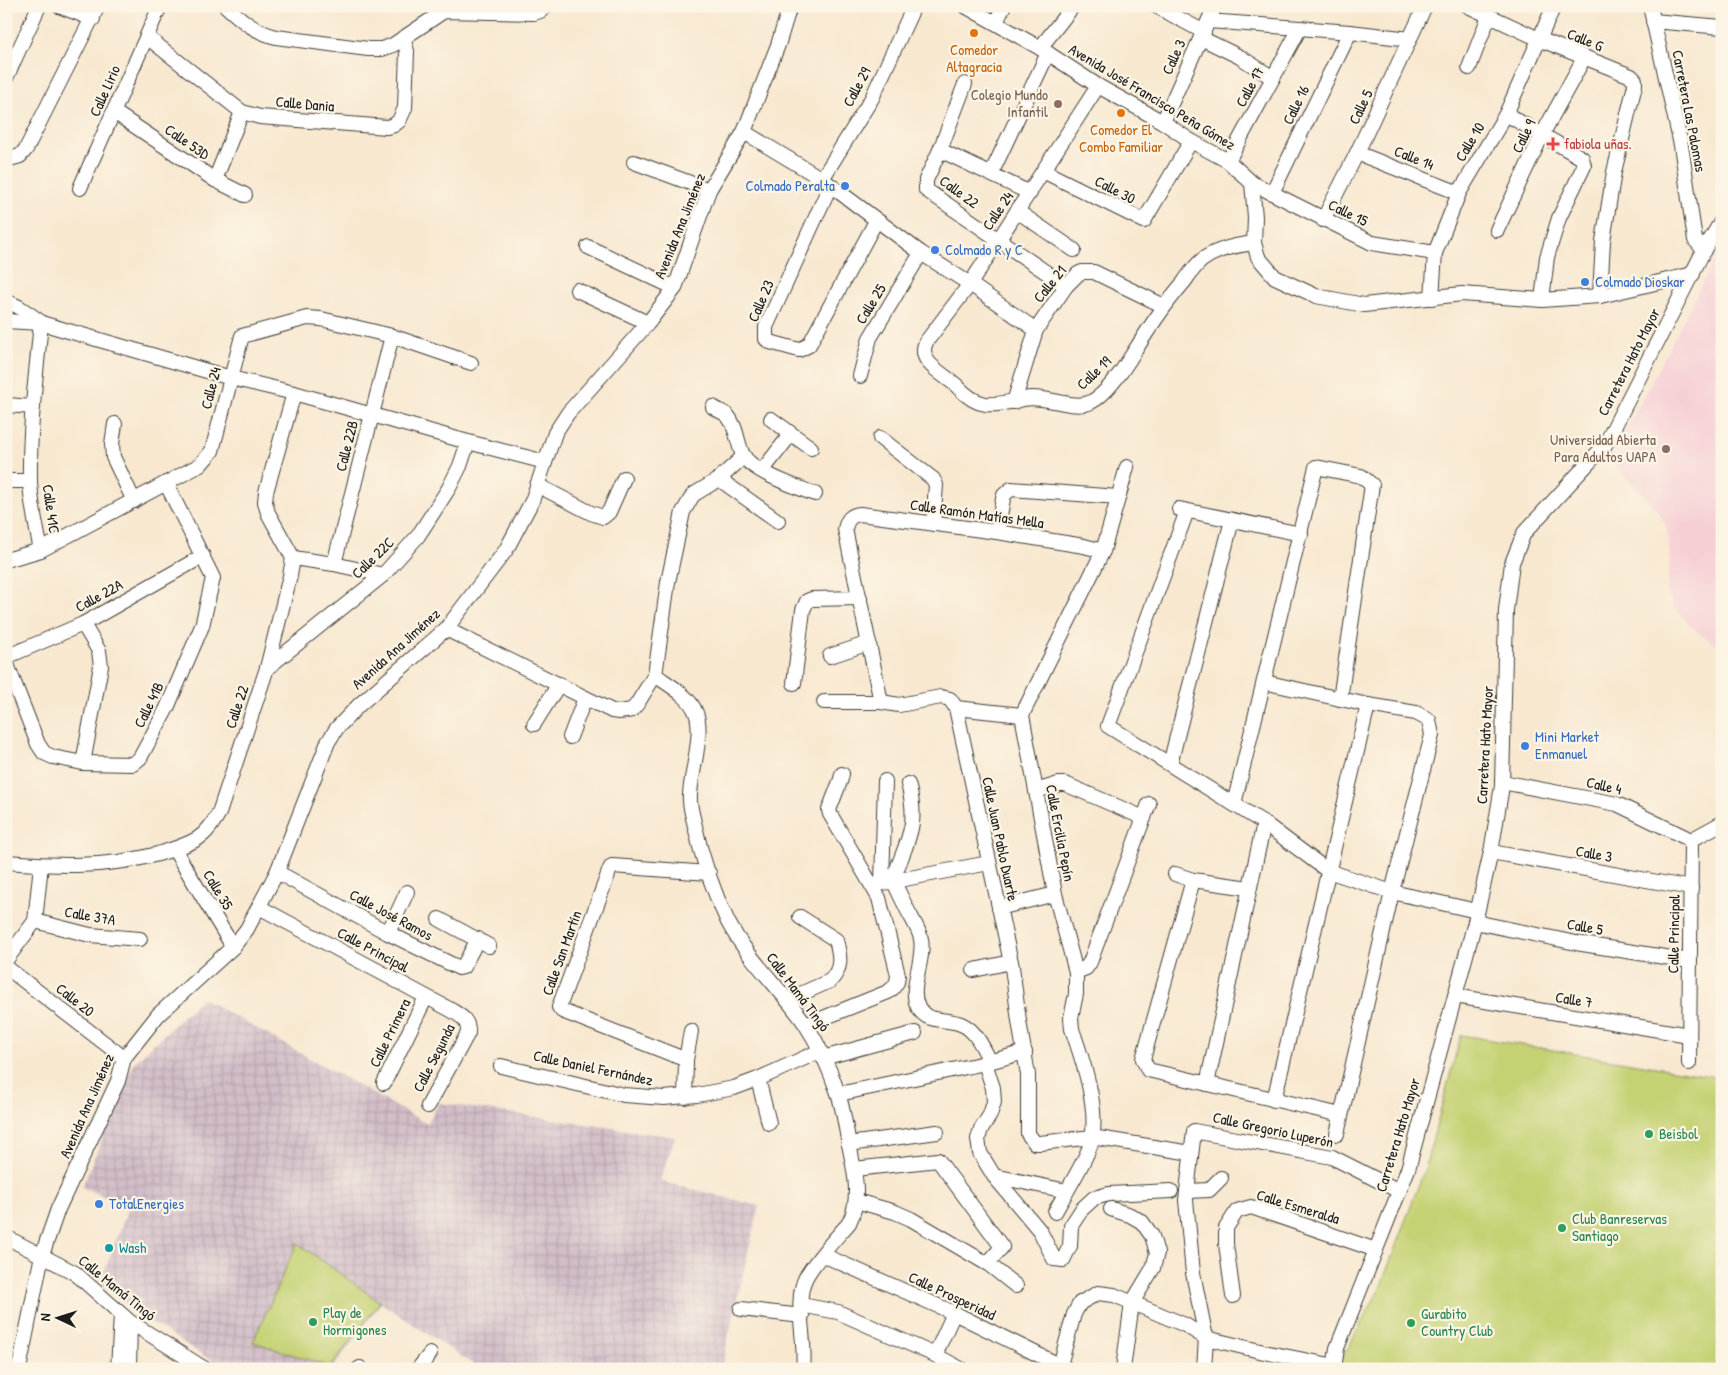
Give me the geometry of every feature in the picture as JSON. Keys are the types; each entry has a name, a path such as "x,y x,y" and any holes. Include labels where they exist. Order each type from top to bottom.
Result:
{"street":[{"path":"6,77 39,6"},
{"path":"10,159 20,156 26,149 95,12 59,6"},
{"name":"Calle Lirio","path":"80,188 160,6"},
{"path":"226,6 250,27 276,37 368,49 393,45 445,9 534,13 546,6"},
{"name":"Avenida Ana Jiménez","path":"20,1369 42,1255 58,1210 118,1081 124,1058 158,1015 233,947 247,929 277,872 328,742 337,728 359,705 446,629 506,550 532,501 556,434 568,413 648,323 675,288 709,190 744,132 778,45 790,6"},
{"name":"Calle 29","path":"826,183 872,98 914,6"},
{"name":"Avenida José Francisco Peña Gómez","path":"965,6 996,22 1098,86 1228,161 1252,183"},
{"path":"996,22 1004,6"},
{"path":"991,174 1044,51 1073,6"},
{"path":"1156,6 1205,30 1240,57 1273,78"},
{"name":"Calle 3","path":"1163,122 1215,6"},
{"name":"Calle 5","path":"1323,220 1357,153 1424,6"},
{"name":"Calle G","path":"1468,6 1539,39 1631,76 1635,80 1614,172 1603,241 1600,296"},
{"name":"Calle 10","path":"1432,298 1435,253 1459,193 1506,114 1554,6"},
{"name":"Carretera Las Palomas","path":"1650,6 1681,145 1695,240 1704,250"},
{"path":"1469,68 1489,16"},
{"path":"1653,21 1722,28"},
{"path":"1205,30 1300,28 1410,38"},
{"name":"Calle 17","path":"1228,161 1300,28"},
{"name":"Calle 16","path":"1272,193 1350,32"},
{"name":"Calle Dania","path":"147,37 242,112 260,117 387,127 394,125 403,115 405,108 407,51 403,38"},
{"name":"Calle 9","path":"1497,230 1542,135 1584,58"},
{"name":"Calle 22","path":"965,84 940,150 926,180 926,190 1066,286"},
{"name":"Calle 24","path":"923,352 926,342 970,284 1098,86"},
{"name":"Calle 53D","path":"114,112 215,180 245,195"},
{"path":"215,180 242,112"},
{"path":"1506,114 1582,158 1584,166 1559,218 1546,257 1542,300"},
{"path":"744,132 826,183 921,253 970,284 1036,330"},
{"name":"Calle 30","path":"1043,172 1144,221 1191,141"},
{"path":"940,150 1030,193"},
{"name":"Calle 14","path":"1357,153 1459,193"},
{"path":"634,162 709,190"},
{"name":"Calle 23","path":"826,183 766,327 766,339 770,342 799,350 809,345 876,220"},
{"path":"1252,183 1255,217 1254,243 1258,257 1275,277 1316,296 1364,305 1462,294 1542,300 1600,296 1693,274"},
{"name":"Calle 15","path":"1252,183 1372,243 1435,253"},
{"path":"1017,211 1074,250"},
{"name":"Carretera Hato Mayor","path":"1334,1367 1337,1348 1408,1169 1476,916 1491,852 1502,782 1506,610 1512,563 1524,533 1605,446 1704,250 1722,220"},
{"name":"Calle 19","path":"923,352 928,362 953,382 966,396 986,405 1014,402 1025,398 1080,404 1094,401 1120,375 1164,306 1201,261 1238,245 1254,243"},
{"path":"588,247 675,288"},
{"name":"Calle 25","path":"860,376 870,338 921,253"},
{"name":"Calle 21","path":"1014,402 1036,330 1066,286 1078,274 1094,272 1164,306"},
{"path":"577,290 648,323"},
{"path":"6,301 19,307 42,323"},
{"name":"Calle 24","path":"6,560 41,550 200,465 212,451 242,336 307,318 321,319 392,336 471,363"},
{"path":"6,321 42,323 231,378 294,393 545,462"},
{"name":"Calle 41C","path":"41,550 34,519 30,481 33,407 42,323"},
{"name":"Calle 22B","path":"334,564 392,336"},
{"path":"294,393 266,492 265,502 268,512 293,558 334,564 383,575"},
{"path":"6,405 33,407"},
{"path":"713,407 727,416 744,456 751,464 785,483 815,494"},
{"path":"771,419 811,448"},
{"path":"115,424 112,444 113,457 134,501"},
{"path":"762,471 791,434"},
{"path":"880,438 933,478 936,485 932,524"},
{"name":"Calle 22C","path":"266,668 383,575 418,536 449,488 460,466 468,442"},
{"path":"446,629 585,698 619,712 632,710 655,675 668,582 682,512 693,495 720,479 744,456"},
{"path":"824,702 881,702 899,705 941,697 950,699 956,708 1022,715 1102,551 1127,467"},
{"path":"1234,804 1316,467 1361,476 1372,485 1340,699"},
{"path":"537,485 591,513 603,517 609,512 624,478"},
{"path":"720,479 778,521"},
{"path":"6,481 30,481"},
{"name":"Calle 41B","path":"6,662 38,744 44,753 53,757 83,763 133,764 140,758 167,708 202,626 214,578 166,483"},
{"path":"998,532 1004,495 1011,489 1118,497"},
{"name":"Calle 5","path":"1232,520 1183,510 1108,726 1264,823 1328,871 1392,892 1576,943 1690,961"},
{"name":"Calle Ramón Matías Mella","path":"860,598 846,535 848,520 851,516 860,514 998,532 1084,546 1102,551"},
{"path":"1170,764 1232,520 1300,534"},
{"name":"Calle 22A","path":"6,657 83,624 203,556"},
{"name":"Calle 22","path":"6,862 108,864 131,861 174,849 197,839 209,828 219,813 266,668 293,558"},
{"path":"794,683 803,610 807,601 812,599 860,598 881,702"},
{"path":"83,624 99,651 101,666 83,763"},
{"path":"830,656 869,643"},
{"name":"Calle Mamá Tingó","path":"655,675 679,692 696,712 698,743 690,797 698,840 728,922 741,943 806,1025 822,1054 839,1094 854,1169 856,1201 853,1215 849,1222 806,1278 802,1290 807,1367"},
{"path":"1264,682 1368,705 1416,713 1429,720 1432,734 1392,892 1337,1134"},
{"path":"534,724 559,684"},
{"path":"570,737 585,698"},
{"path":"1274,1100 1368,705"},
{"name":"Calle Juan Pablo Duarte","path":"956,708 1011,962 1028,1075 1027,1128 1030,1139 1040,1143 1092,1137"},
{"name":"Calle Ercilia Pepín","path":"1022,715 1055,894 1076,972 1076,994 1071,1018 1072,1029 1091,1096 1092,1137 1088,1151 1055,1212"},
{"path":"842,774 830,814 917,927 921,940 921,964 915,994 919,1010 934,1020 954,1022 972,1031 988,1062 994,1102 978,1139 980,1153 994,1176 1040,1231 1054,1259 1063,1260 1070,1246 1071,1226 1082,1209 1094,1198 1109,1194 1171,1191"},
{"path":"806,1025 888,992 897,982 897,967 879,898 883,883 885,781"},
{"name":"Calle 4","path":"1502,782 1617,804 1691,840"},
{"path":"883,883 901,857 910,839 913,820 913,800 908,784"},
{"path":"1036,790 1065,784 1146,811 1090,962 1086,968 1076,972"},
{"path":"1207,1084 1264,823"},
{"path":"1691,840 1722,823"},
{"name":"Calle Principal","path":"1689,1063 1691,840"},
{"name":"Calle 35","path":"174,849 233,947"},
{"name":"Calle 3","path":"1491,852 1691,888"},
{"path":"883,883 989,863"},
{"path":"6,960 35,921 41,864"},
{"name":"Calle San Martín","path":"686,1060 562,1011 559,1006 612,866 709,873"},
{"name":"Calle José Ramos","path":"277,872 388,933 460,968 463,967 484,942 439,919"},
{"path":"1175,874 1193,880 1249,888"},
{"path":"1193,880 1143,1059 1148,1070 1342,1116"},
{"path":"388,933 408,892"},
{"path":"999,908 1055,894"},
{"name":"Calle Principal","path":"259,907 426,997 464,1019 468,1026"},
{"path":"787,1000 830,981 840,964 836,940 800,917"},
{"name":"Calle 37A","path":"35,921 90,935 140,939"},
{"path":"974,970 1011,962"},
{"name":"Calle 20","path":"6,968 124,1058"},
{"name":"Calle 7","path":"1455,996 1689,1035"},
{"name":"Calle Primera","path":"384,1083 426,997"},
{"name":"Calle Segunda","path":"428,1106 468,1033 468,1026"},
{"path":"684,1097 686,1060 691,1031"},
{"name":"Calle Daniel Fernández","path":"501,1066 624,1095 658,1098 684,1097 734,1088 822,1054 915,1033"},
{"path":"839,1094 988,1062 1025,1052"},
{"path":"758,1079 769,1123"},
{"name":"Calle Gregorio Luperón","path":"1204,1369 1206,1338 1192,1273 1186,1200 1193,1132 1196,1131 1332,1157 1399,1191"},
{"path":"849,1144 937,1132"},
{"path":"1092,1137 1191,1153"},
{"path":"854,1169 936,1160 940,1162 1001,1245 1001,1248 987,1263"},
{"path":"994,1176 1066,1191"},
{"path":"1187,1191 1209,1190 1221,1178"},
{"path":"1130,1215 1133,1192"},
{"path":"856,1201 895,1212 911,1219 987,1263 1016,1286"},
{"name":"Calle Esmeralda","path":"1233,1296 1226,1244 1226,1228 1237,1211 1251,1207 1376,1250"},
{"path":"1111,1209 1130,1215 1142,1222 1152,1236 1157,1253 1153,1268 1132,1303 1123,1369"},
{"name":"Calle Mamá Tingó","path":"6,1237 75,1272 126,1318 205,1369"},
{"name":"Calle Prosperidad","path":"823,1255 954,1313 1062,1368"},
{"path":"1062,1368 1074,1314 1080,1303 1098,1293 1114,1295 1185,1325 1206,1338 1334,1367"},
{"path":"741,1309 838,1312 939,1361 961,1369"},
{"path":"939,1361 954,1313"},
{"path":"118,1369 126,1318"},
{"path":"126,1318 129,1369"},
{"path":"418,1369 430,1354"}],"shaded area":[{"name":"Universidad Abierta Para Adultos UAPA","path":"1722,245 1722,646 1696,631 1674,608 1667,591 1670,561 1666,525 1659,512 1606,455 1633,418"},
{"path":"202,998 427,1124 439,1103 675,1137 660,1181 759,1206 721,1369 480,1369 381,1303 332,1369 225,1369 146,1319 100,1283 129,1206 82,1187 133,1064"}],"green space":[{"name":"Club Banreservas Santiago","path":"1461,1035 1722,1078 1722,1369 1341,1369 1342,1359 1380,1288 1425,1168"},
{"name":"Play de Hormigones","path":"297,1243 380,1302 331,1367 253,1342"}],"place":[{"name":"Comedor Altagracia","path":"974,33"},
{"name":"Colegio Mundo Infantil","path":"1058,104"},
{"name":"Comedor El Combo Familiar","path":"1121,113"},
{"name":"fabiola uñas.","path":"1553,144"},
{"name":"Colmado Peralta","path":"845,186"},
{"name":"Colmado R y C","path":"935,250"},
{"name":"Colmado Dioskar","path":"1585,282"},
{"name":"Universidad Abierta Para Adultos UAPA","path":"1666,449"},
{"name":"Mini Market Enmanuel","path":"1525,746"},
{"name":"Beisbol","path":"1649,1134"},
{"name":"TotalEnergies","path":"99,1204"},
{"name":"Club Banreservas Santiago","path":"1562,1228"},
{"name":"Wash","path":"109,1248"},
{"name":"Play de Hormigones","path":"313,1322"},
{"name":"Gurabito Country Club","path":"1411,1323"}]}
